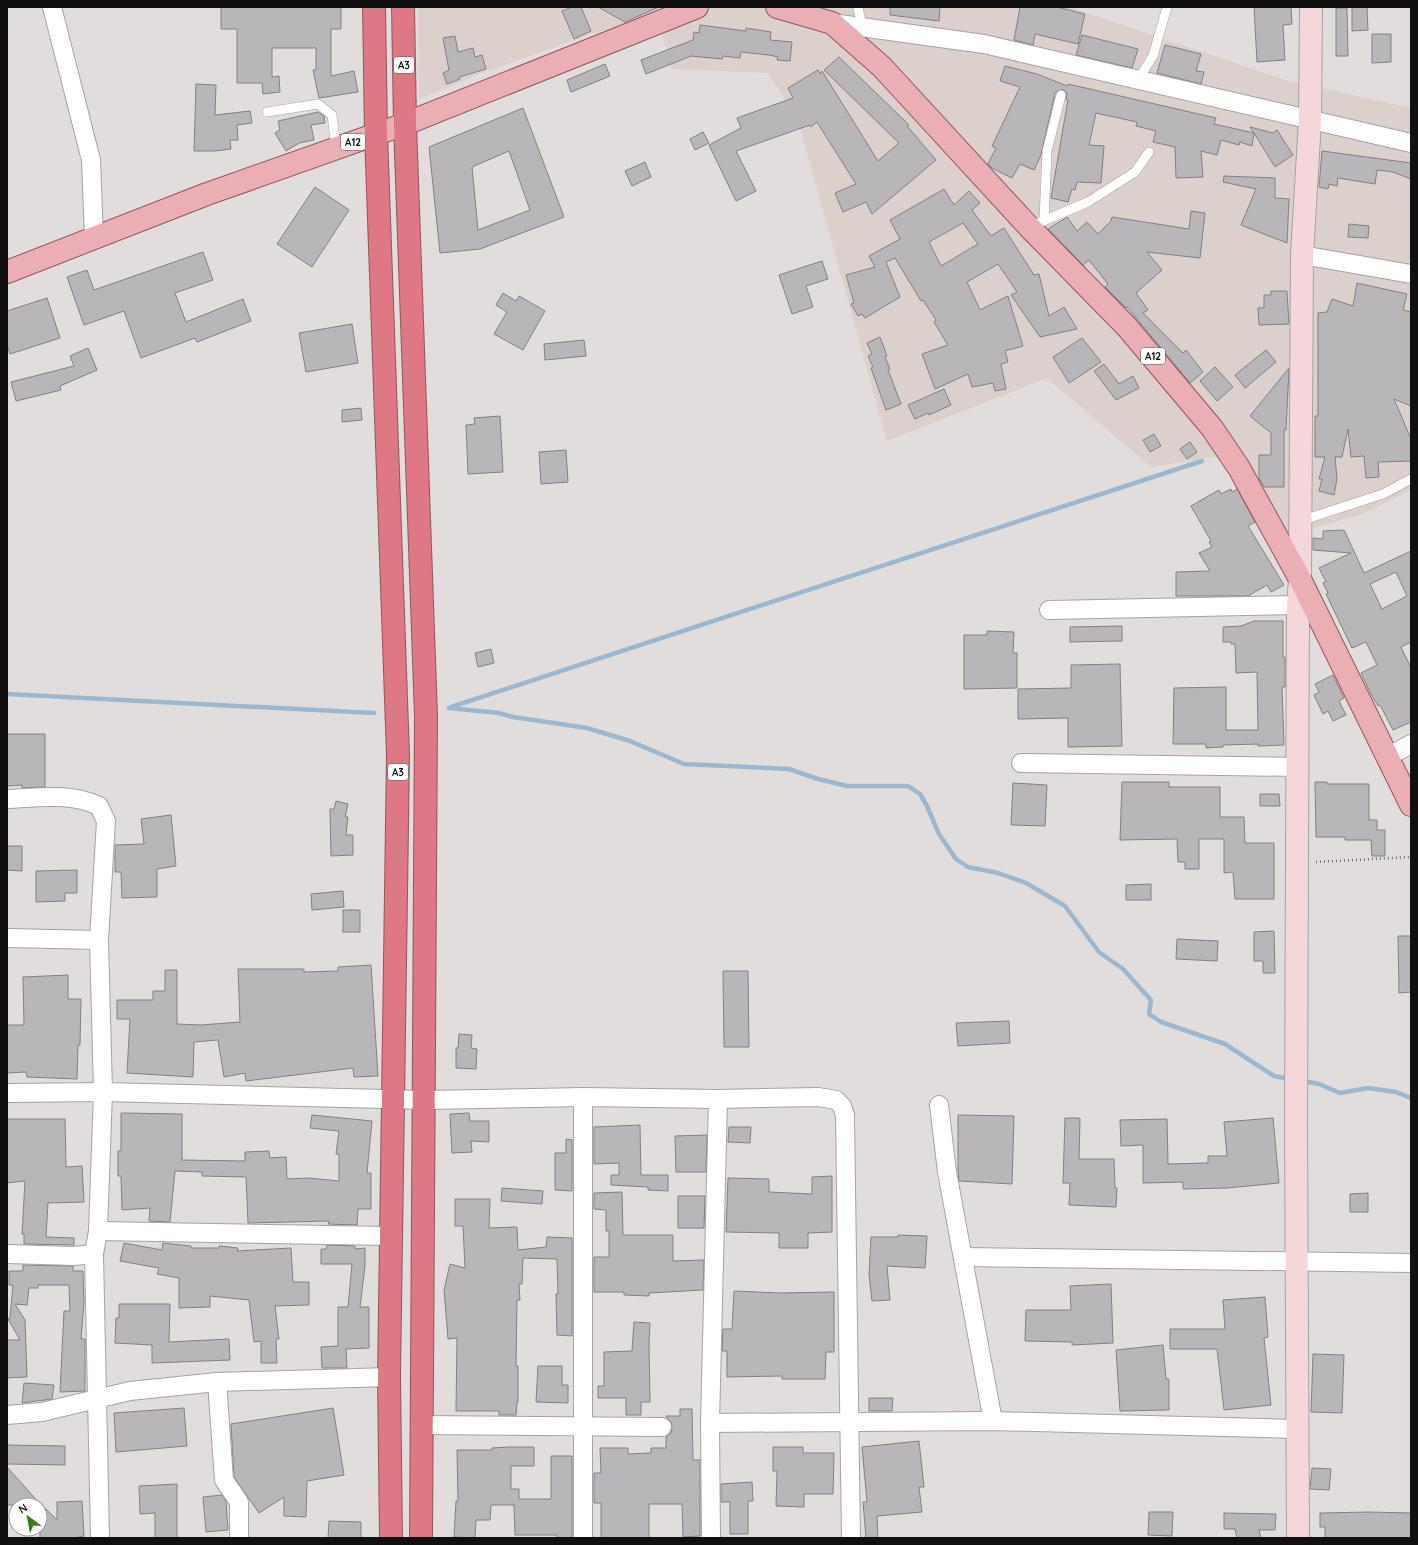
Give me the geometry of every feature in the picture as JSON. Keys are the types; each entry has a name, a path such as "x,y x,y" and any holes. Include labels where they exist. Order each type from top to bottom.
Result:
{"highway":[{"name":"A3","path":"374,7 376,134 398,755 389,1376 391,1538"},
{"name":"A3","path":"403,7 405,124 426,716 421,1538"}],"main road":[{"name":"A12","path":"7,272 207,194 405,124 697,7"},
{"name":"A12","path":"777,7 832,23 882,67 1036,223 1127,327 1212,428 1239,468 1300,579 1411,805"}],"street":[{"path":"52,7 91,160 94,239"},
{"path":"1298,1538 1298,605 1300,579 1302,255 1310,120 1311,7"},
{"path":"832,23 984,44 1411,143"},
{"path":"1302,255 1411,274"},
{"path":"1050,610 1298,605"},
{"path":"1387,757 1411,744"},
{"path":"1021,763 1298,766"},
{"path":"7,799 72,797 86,799 99,806 106,821 99,940 103,1092 98,1231 94,1254 95,1398 100,1538"},
{"path":"7,938 99,940"},
{"path":"7,1093 103,1092 393,1098 424,1100 583,1097 718,1099 818,1096 836,1100 842,1106 845,1123 851,1538"},
{"path":"583,1097 583,1538"},
{"path":"711,1538 710,1423 718,1099"},
{"path":"939,1105 943,1151 993,1421"},
{"path":"98,1231 391,1236"},
{"path":"7,1254 74,1256 94,1254"},
{"path":"963,1257 1298,1263 1411,1263"},
{"path":"7,1415 42,1412 95,1398 130,1391 218,1382 389,1376"},
{"path":"218,1382 224,1480 239,1502 239,1538"},
{"path":"710,1423 993,1421 1297,1429"},
{"path":"421,1425 662,1427"}],"lane":[{"path":"858,7 862,27"},
{"path":"1138,80 1153,56 1168,7"},
{"path":"1036,223 1047,152 1061,95"},
{"path":"267,112 318,104 332,115 336,148"},
{"path":"1036,223 1088,202 1135,172 1149,152"},
{"path":"1300,521 1383,494 1411,479"}],"path":[{"path":"1297,863 1411,857"}],"shaded area":[{"path":"418,7 1069,7 1289,81 1411,108 1411,490 1363,514 1285,536 1226,455 1151,467 1047,378 887,441 797,117 768,73 672,69 657,17 591,34 485,72 419,99"}],"building":[{"path":"221,7 341,7 341,29 331,29 331,76 354,71 358,92 319,98 313,70 316,70 316,48 272,48 272,77 279,76 280,92 263,94 262,83 237,83 237,29 221,29"},
{"path":"572,7 581,7 591,31 574,39 562,11"},
{"path":"598,7 659,7 625,22"},
{"path":"890,7 940,7 939,21 890,15"},
{"path":"1020,7 1057,7 1085,14 1078,44 1035,34 1033,45 1014,40"},
{"path":"1254,7 1291,7 1292,24 1283,25 1285,60 1257,62"},
{"path":"1352,7 1367,7 1368,30 1352,31"},
{"path":"1336,8 1347,8 1348,56 1336,56"},
{"path":"700,25 746,31 746,28 771,32 770,40 792,42 790,61 777,60 778,57 769,55 741,52 740,58 723,56 722,59 691,56 646,74 641,60 693,40 694,32 699,33"},
{"path":"1372,34 1391,34 1391,62 1372,63"},
{"path":"1082,35 1138,49 1132,68 1076,55"},
{"path":"455,36 458,52 473,48 475,57 482,55 486,69 459,77 460,79 447,84 443,73 449,70 443,38"},
{"path":"1165,45 1201,54 1196,71 1204,72 1201,84 1157,73"},
{"path":"839,57 909,125 907,126 936,160 872,214 866,202 843,212 835,193 856,184 817,122 811,127 810,125 736,151 756,191 736,201 709,145 741,128 737,118 793,98 788,88 818,70 820,74 822,71 878,161 899,143 824,70"},
{"path":"605,64 610,76 571,92 567,80"},
{"path":"1005,66 1037,74 1067,86 1068,84 1216,118 1214,124 1254,133 1252,146 1240,142 1239,145 1221,140 1217,155 1201,151 1203,177 1176,178 1175,147 1153,142 1156,131 1136,126 1137,122 1096,113 1089,145 1104,146 1101,183 1077,182 1075,190 1072,189 1068,202 1051,198 1068,100 1066,99 1067,93 1062,89 1055,93 1041,155 1034,170 1020,164 1012,178 992,168 988,164 996,148 992,146 1020,87 1000,81"},
{"path":"196,84 216,85 215,115 250,111 252,123 237,125 238,140 230,140 231,149 194,151"},
{"path":"523,108 564,217 480,249 440,253 429,147","holes":["509,151 530,210 478,230 472,167"]},
{"path":"318,112 324,116 325,123 311,125 314,140 299,143 286,151 275,133 280,130 278,121"},
{"path":"1250,127 1273,133 1277,130 1293,155 1275,167"},
{"path":"703,132 709,143 695,150 690,139"},
{"path":"1322,151 1411,163 1411,179 1393,172 1377,170 1375,184 1338,178 1337,186 1329,184 1328,189 1319,187"},
{"path":"645,162 651,177 632,186 625,171"},
{"path":"1224,176 1275,178 1275,198 1289,199 1287,243 1241,225 1256,189 1223,182"},
{"path":"315,187 349,210 312,267 277,244"},
{"path":"944,189 954,205 969,191 980,203 972,210 991,236 1004,228 1034,275 1039,274 1049,316 1064,307 1077,329 1040,337 1011,295 1017,292 998,264 967,282 980,310 1008,296 1023,346 1005,351 1008,362 1001,364 1006,389 995,391 993,383 972,387 968,374 935,389 922,354 948,345 934,322 936,320 923,300 921,301 895,258 886,262 900,297 865,318 862,314 858,316 851,304 854,303 846,275 875,267 869,256 900,239 890,220","holes":["963,223 978,244 941,266 929,242"]},
{"path":"1191,211 1205,213 1200,258 1147,252 1162,270 1136,293 1148,310 1143,313 1183,353 1186,350 1203,372 1190,383 1127,307 1126,308 1105,287 1108,284 1089,260 1083,265 1048,229 1067,217 1077,231 1087,222 1098,234 1111,221 1112,217 1189,229"},
{"path":"1349,224 1369,226 1368,238 1348,237"},
{"path":"203,252 213,280 175,293 186,322 243,299 251,321 197,342 195,338 141,358 124,311 84,325 67,277 87,270 94,290"},
{"path":"822,261 828,279 806,286 813,307 792,314 779,275"},
{"path":"1357,283 1407,294 1403,310 1411,312 1411,406 1394,399 1411,439 1411,461 1378,462 1379,477 1366,478 1364,456 1351,457 1348,429 1342,457 1335,457 1337,479 1334,495 1319,491 1322,479 1319,479 1325,457 1315,457 1315,416 1318,416 1318,313 1327,312 1332,299 1353,306"},
{"path":"1271,291 1287,291 1289,324 1259,325 1258,308 1264,308 1264,295 1271,295"},
{"path":"503,293 516,301 519,296 545,311 523,350 494,334 507,312 496,305"},
{"path":"47,298 60,338 10,354 7,345 7,311"},
{"path":"352,324 358,363 306,372 299,333"},
{"path":"880,337 887,356 885,357 890,369 888,370 901,404 886,410 871,368 873,367 868,356 872,354 867,343"},
{"path":"1082,338 1101,362 1069,383 1053,357"},
{"path":"584,340 586,356 545,360 544,344"},
{"path":"88,348 97,370 60,386 61,390 16,401 11,382 74,366 70,356"},
{"path":"1266,350 1276,362 1245,388 1235,375"},
{"path":"1104,364 1119,384 1133,376 1139,388 1116,400 1094,371"},
{"path":"1215,367 1233,387 1217,401 1200,381"},
{"path":"1289,368 1286,430 1284,430 1284,487 1264,487 1259,478 1259,455 1271,455 1271,433 1250,416"},
{"path":"944,389 951,405 929,415 928,413 915,419 908,405"},
{"path":"361,408 362,420 342,422 342,410"},
{"path":"500,416 503,472 468,474 466,425 475,424 474,418"},
{"path":"1154,434 1161,446 1150,452 1143,440"},
{"path":"1190,442 1197,452 1187,459 1180,449"},
{"path":"566,450 568,482 541,484 539,452"},
{"path":"1231,489 1232,492 1237,489 1255,522 1248,526 1284,585 1271,592 1267,585 1248,596 1176,596 1176,572 1210,571 1199,553 1212,547 1209,542 1211,541 1191,506 1219,490 1221,494"},
{"path":"1344,530 1364,573 1411,551 1411,642 1401,647 1411,668 1411,722 1393,730 1380,705 1378,706 1372,696 1361,673 1377,665 1366,642 1352,648 1326,594 1328,593 1323,583 1326,582 1319,568 1351,553 1313,550 1313,538 1323,539 1323,531","holes":["1396,572 1407,596 1382,609 1370,584"]},
{"path":"1254,621 1283,621 1283,657 1285,657 1285,687 1282,687 1284,745 1223,745 1223,747 1206,748 1206,744 1173,744 1174,688 1226,687 1226,730 1258,730 1257,672 1236,673 1235,644 1231,644 1231,642 1223,642 1223,627 1241,626"},
{"path":"1122,626 1122,641 1070,642 1070,627"},
{"path":"987,631 1014,632 1013,653 1017,653 1017,688 964,689 964,635 987,635"},
{"path":"491,649 494,663 478,667 475,653"},
{"path":"1120,664 1122,746 1068,747 1068,718 1018,719 1018,689 1071,688 1071,665"},
{"path":"1333,675 1344,698 1339,701 1346,715 1333,721 1328,711 1323,714 1314,695 1319,692 1315,684"},
{"path":"7,734 45,734 45,787 22,788 22,785 7,786"},
{"path":"1122,782 1169,782 1169,787 1220,787 1220,817 1244,817 1245,843 1274,843 1274,899 1235,899 1233,872 1224,873 1224,839 1199,839 1199,869 1185,869 1185,862 1178,862 1177,839 1120,840"},
{"path":"1315,782 1327,782 1327,784 1369,784 1369,820 1377,820 1377,830 1385,830 1385,856 1372,856 1371,840 1345,840 1345,837 1316,837"},
{"path":"1013,783 1047,785 1045,826 1011,825"},
{"path":"1260,794 1279,794 1280,806 1260,806"},
{"path":"336,801 348,804 345,817 348,817 346,835 353,835 353,855 331,856 330,809 334,809"},
{"path":"171,815 176,866 157,869 157,897 122,898 121,872 115,872 115,845 144,844 141,819"},
{"path":"7,846 22,846 22,871 7,870"},
{"path":"77,870 77,893 65,893 65,901 36,902 36,871"},
{"path":"1151,884 1151,900 1126,900 1126,885"},
{"path":"343,891 344,907 312,910 311,894"},
{"path":"343,910 360,910 360,932 343,932"},
{"path":"1274,931 1275,973 1263,973 1263,961 1254,961 1254,932"},
{"path":"1398,936 1411,936 1411,992 1399,993"},
{"path":"1177,939 1218,941 1217,961 1176,959"},
{"path":"371,965 378,1076 354,1077 353,1068 246,1081 245,1073 224,1077 218,1040 194,1042 193,1077 127,1073 130,1019 117,1019 117,1000 153,1000 153,991 165,991 165,970 177,970 177,1024 201,1025 240,1022 238,969 304,969 304,972 338,971 338,967"},
{"path":"723,971 748,971 749,1047 724,1047"},
{"path":"68,975 68,999 81,999 80,1045 78,1045 77,1079 27,1077 26,1072 7,1073 7,1025 24,1025 23,977"},
{"path":"1009,1021 1010,1043 958,1046 956,1023"},
{"path":"459,1034 472,1035 471,1048 477,1049 476,1069 456,1068 456,1048 458,1048"},
{"path":"121,1113 182,1114 182,1160 245,1161 245,1152 269,1151 270,1158 286,1157 287,1179 309,1178 339,1181 339,1154 336,1154 339,1131 310,1128 312,1115 372,1121 367,1173 371,1173 371,1209 358,1209 357,1225 328,1224 329,1221 248,1223 246,1177 202,1176 202,1172 175,1171 170,1222 149,1221 150,1208 122,1210 121,1176 118,1176 118,1151 121,1151"},
{"path":"469,1113 470,1121 489,1121 489,1142 471,1141 472,1152 452,1153 450,1114"},
{"path":"958,1115 1014,1116 1012,1184 959,1181"},
{"path":"1065,1118 1080,1118 1079,1159 1114,1159 1115,1188 1117,1188 1116,1207 1069,1205 1070,1183 1063,1183"},
{"path":"1273,1118 1279,1183 1227,1188 1183,1189 1183,1182 1143,1183 1143,1145 1121,1146 1120,1120 1167,1119 1168,1164 1208,1163 1208,1156 1227,1156 1224,1122"},
{"path":"7,1119 65,1119 66,1167 82,1166 84,1202 48,1203 46,1237 74,1238 74,1245 24,1244 24,1234 22,1234 25,1181 7,1183"},
{"path":"640,1125 641,1175 668,1175 668,1191 648,1190 648,1187 611,1185 611,1175 619,1175 619,1163 594,1164 594,1127"},
{"path":"729,1127 751,1127 750,1143 728,1142"},
{"path":"707,1135 706,1172 676,1172 675,1136"},
{"path":"566,1139 572,1140 572,1191 555,1190 555,1153 566,1153"},
{"path":"832,1176 832,1232 808,1233 808,1248 779,1248 779,1233 726,1232 728,1178 769,1179 769,1192 812,1194 812,1177"},
{"path":"502,1188 543,1191 542,1204 501,1201"},
{"path":"622,1192 623,1235 673,1235 673,1261 704,1260 703,1290 649,1293 649,1296 624,1295 624,1292 594,1292 594,1257 609,1257 609,1231 606,1231 606,1210 594,1209 594,1193"},
{"path":"1368,1193 1368,1212 1350,1212 1350,1194"},
{"path":"678,1196 705,1196 704,1228 678,1228"},
{"path":"455,1199 490,1199 489,1228 517,1227 518,1250 546,1247 547,1237 572,1238 572,1336 557,1335 557,1259 523,1258 522,1284 519,1284 520,1300 517,1300 516,1366 518,1366 518,1402 516,1415 499,1415 499,1411 456,1411 457,1338 448,1339 444,1290 450,1264 465,1268 463,1226 455,1226"},
{"path":"898,1235 927,1236 925,1268 887,1266 890,1300 872,1301 869,1275 871,1237 898,1237"},
{"path":"124,1243 162,1250 163,1243 191,1246 191,1248 219,1248 219,1246 238,1248 237,1251 291,1248 293,1282 309,1282 309,1305 275,1306 279,1339 276,1339 277,1363 261,1363 261,1341 254,1342 249,1300 210,1296 210,1307 179,1308 179,1278 157,1274 159,1268 120,1261"},
{"path":"327,1245 355,1246 355,1249 365,1248 365,1266 360,1307 369,1307 369,1348 346,1349 347,1368 322,1368 321,1347 338,1346 338,1307 348,1307 352,1264 321,1264 321,1249 326,1249"},
{"path":"23,1265 73,1266 73,1271 83,1271 84,1303 81,1339 85,1339 85,1391 60,1392 64,1311 70,1311 69,1285 38,1285 38,1288 29,1288 27,1305 15,1304 25,1320 27,1377 7,1378 7,1340 20,1340 8,1319 10,1318 13,1285 9,1285 9,1271 23,1271"},
{"path":"1111,1284 1113,1343 1072,1345 1072,1342 1025,1341 1026,1310 1071,1310 1070,1286"},
{"path":"734,1291 780,1293 834,1292 834,1352 826,1352 825,1379 782,1379 782,1376 727,1377 727,1351 722,1351 723,1329 732,1329"},
{"path":"1265,1297 1268,1337 1264,1338 1271,1405 1224,1410 1217,1349 1170,1349 1170,1329 1225,1329 1223,1300"},
{"path":"119,1304 170,1304 169,1342 229,1339 230,1360 152,1363 152,1345 115,1343 116,1318 119,1318"},
{"path":"634,1322 650,1323 650,1402 641,1402 641,1415 626,1415 626,1398 598,1398 598,1386 604,1386 604,1352 632,1351"},
{"path":"1163,1345 1166,1379 1169,1379 1169,1410 1120,1411 1116,1350"},
{"path":"1313,1354 1344,1355 1342,1413 1311,1412"},
{"path":"538,1366 562,1366 562,1385 568,1385 568,1403 536,1402"},
{"path":"24,1383 54,1385 52,1399 22,1403"},
{"path":"869,1398 893,1398 892,1411 869,1411"},
{"path":"184,1408 187,1446 116,1452 114,1413"},
{"path":"333,1408 344,1475 307,1481 306,1517 284,1516 284,1497 259,1513 234,1477 231,1424"},
{"path":"680,1409 692,1409 693,1460 700,1460 700,1536 683,1537 682,1504 649,1504 649,1538 601,1538 601,1503 594,1503 594,1473 601,1473 600,1448 628,1448 628,1454 651,1453 651,1448 666,1448 666,1437 671,1433 672,1427 671,1422 666,1416 680,1416"},
{"path":"919,1441 924,1487 919,1487 922,1512 877,1516 878,1538 866,1538 863,1502 867,1502 862,1447"},
{"path":"7,1445 65,1446 65,1465 7,1464"},
{"path":"534,1447 534,1466 511,1466 511,1489 519,1489 519,1499 551,1499 551,1456 572,1456 572,1538 557,1538 557,1535 515,1535 514,1505 491,1505 490,1520 476,1520 475,1538 454,1537 456,1501 458,1501 457,1450 492,1450 492,1448"},
{"path":"773,1447 803,1447 803,1453 834,1453 833,1494 804,1494 804,1507 776,1506 777,1471 773,1471"},
{"path":"7,1467 34,1497 8,1497 7,1505"},
{"path":"1312,1468 1331,1469 1329,1490 1310,1489"},
{"path":"752,1482 753,1501 748,1501 748,1534 730,1534 730,1502 721,1502 721,1484"},
{"path":"177,1484 177,1538 155,1538 155,1513 140,1514 139,1486"},
{"path":"222,1495 226,1501 228,1530 206,1532 203,1497"},
{"path":"82,1501 84,1536 74,1538 40,1538 48,1537 48,1511 57,1520 57,1502"},
{"path":"1149,1512 1173,1512 1172,1536 1148,1535"},
{"path":"1224,1513 1276,1514 1275,1530 1259,1530 1261,1538 1237,1538 1235,1529 1224,1529"},
{"path":"1320,1513 1411,1513 1411,1538 1325,1538 1325,1527 1320,1527"},
{"path":"329,1521 361,1522 361,1538 328,1538"}],"waterway":[{"path":"451,707 1202,461"},
{"path":"7,694 374,713"},
{"path":"449,708 499,713 513,717 587,728 630,741 684,764 789,769 818,779 847,786 908,786 920,794 939,834 956,859 968,867 998,873 1026,883 1065,906 1099,952 1123,969 1151,1000 1149,1014 1161,1022 1225,1044 1274,1076 1290,1079"},
{"path":"1303,1081 1319,1084 1340,1093 1368,1088 1396,1092 1411,1098"}]}
